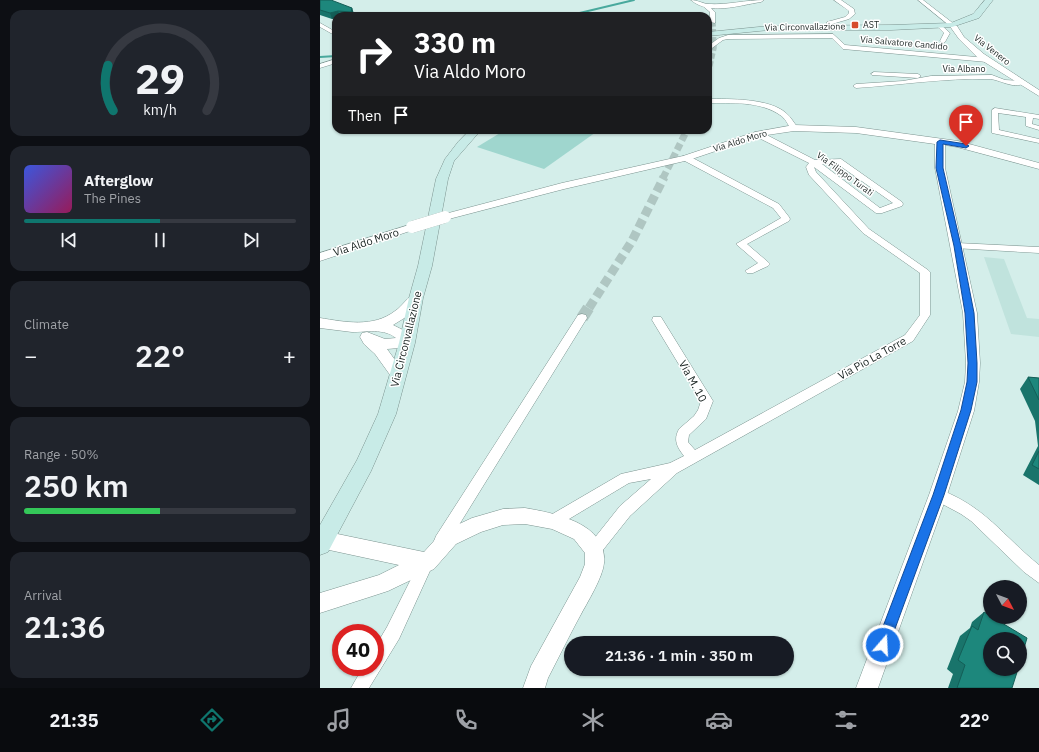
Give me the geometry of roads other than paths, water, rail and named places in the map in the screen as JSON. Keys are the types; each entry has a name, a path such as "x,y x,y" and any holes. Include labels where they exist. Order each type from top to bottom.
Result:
{"main road":[{"name":"Via Circonvallazione","path":"712,34 753,29 952,25 976,16 989,0"},
{"name":"Via Circonvallazione","path":"322,543 364,465 387,414 407,344 416,298 425,266 442,179 450,161 462,144 472,134"}],"street":[{"path":"694,0 706,6 712,12 713,22"},
{"path":"706,6 724,6 761,0"},
{"path":"829,27 829,23 847,18 852,14 852,10 850,8 837,0"},
{"name":"Via Venero","path":"920,0 955,27 961,38 987,60 1039,94"},
{"path":"712,12 724,6"},
{"path":"320,25 332,32"},
{"name":"Via Salvatore Candido","path":"940,26 947,33 943,41"},
{"name":"Via Salvatore Candido","path":"712,46 728,36 833,36 843,47 987,60"},
{"path":"320,66 332,62"},
{"name":"Via Albano","path":"874,74 930,78"},
{"name":"Via Albano","path":"856,86 903,83 930,78 992,77 1004,82 1021,83"},
{"path":"712,101 729,101 770,107 783,113 794,128"},
{"path":"1039,117 996,110 995,131 1039,140"},
{"path":"1030,116 1028,125 1039,128"},
{"name":"Via Aldo Moro","path":"320,257 445,217 562,186 686,158 758,134 794,128 850,129 940,142 974,148 1039,166"},
{"name":"Via Filippo Turati","path":"758,134 814,162 878,211 898,204 861,179"},
{"path":"868,688 938,495 966,410 972,382 973,363 970,313 940,168 940,142"},
{"path":"686,158 776,206 786,220 741,244 765,264 750,271"},
{"path":"814,162 838,161 861,179"},
{"name":"Via Pio La Torre","path":"672,469 909,338 925,315 925,272 866,231 812,173 810,167 814,162"},
{"path":"844,185 861,179"},
{"path":"957,246 1039,250"},
{"path":"369,332 401,314 416,298"},
{"path":"384,648 393,633 427,562 582,318"},
{"name":"Via M. 10","path":"657,320 707,401 705,411 696,422 683,432 682,443 693,458"},
{"path":"320,323 369,332 384,344 407,344"},
{"path":"369,332 398,375"},
{"path":"554,522 626,478 672,469"},
{"path":"594,550 625,511 672,469"},
{"path":"938,495 966,509 989,528 1023,562 1039,575"},
{"path":"320,603 381,584 427,562 448,538 478,524 503,517 517,516 525,516 554,522 580,533 594,550 595,564 587,584 566,620 539,674 534,688"},
{"path":"322,543 427,562"},
{"path":"360,688 367,676"}],"waterway":[{"path":"584,12 634,0"},
{"path":"320,57 332,56"}],"tunnel":[{"path":"712,57 714,48 713,22"},
{"path":"663,178 685,134"},
{"path":"589,308 632,241 664,177"},
{"path":"582,318 589,307"}],"place":[{"name":"AST","path":"855,25"}]}
